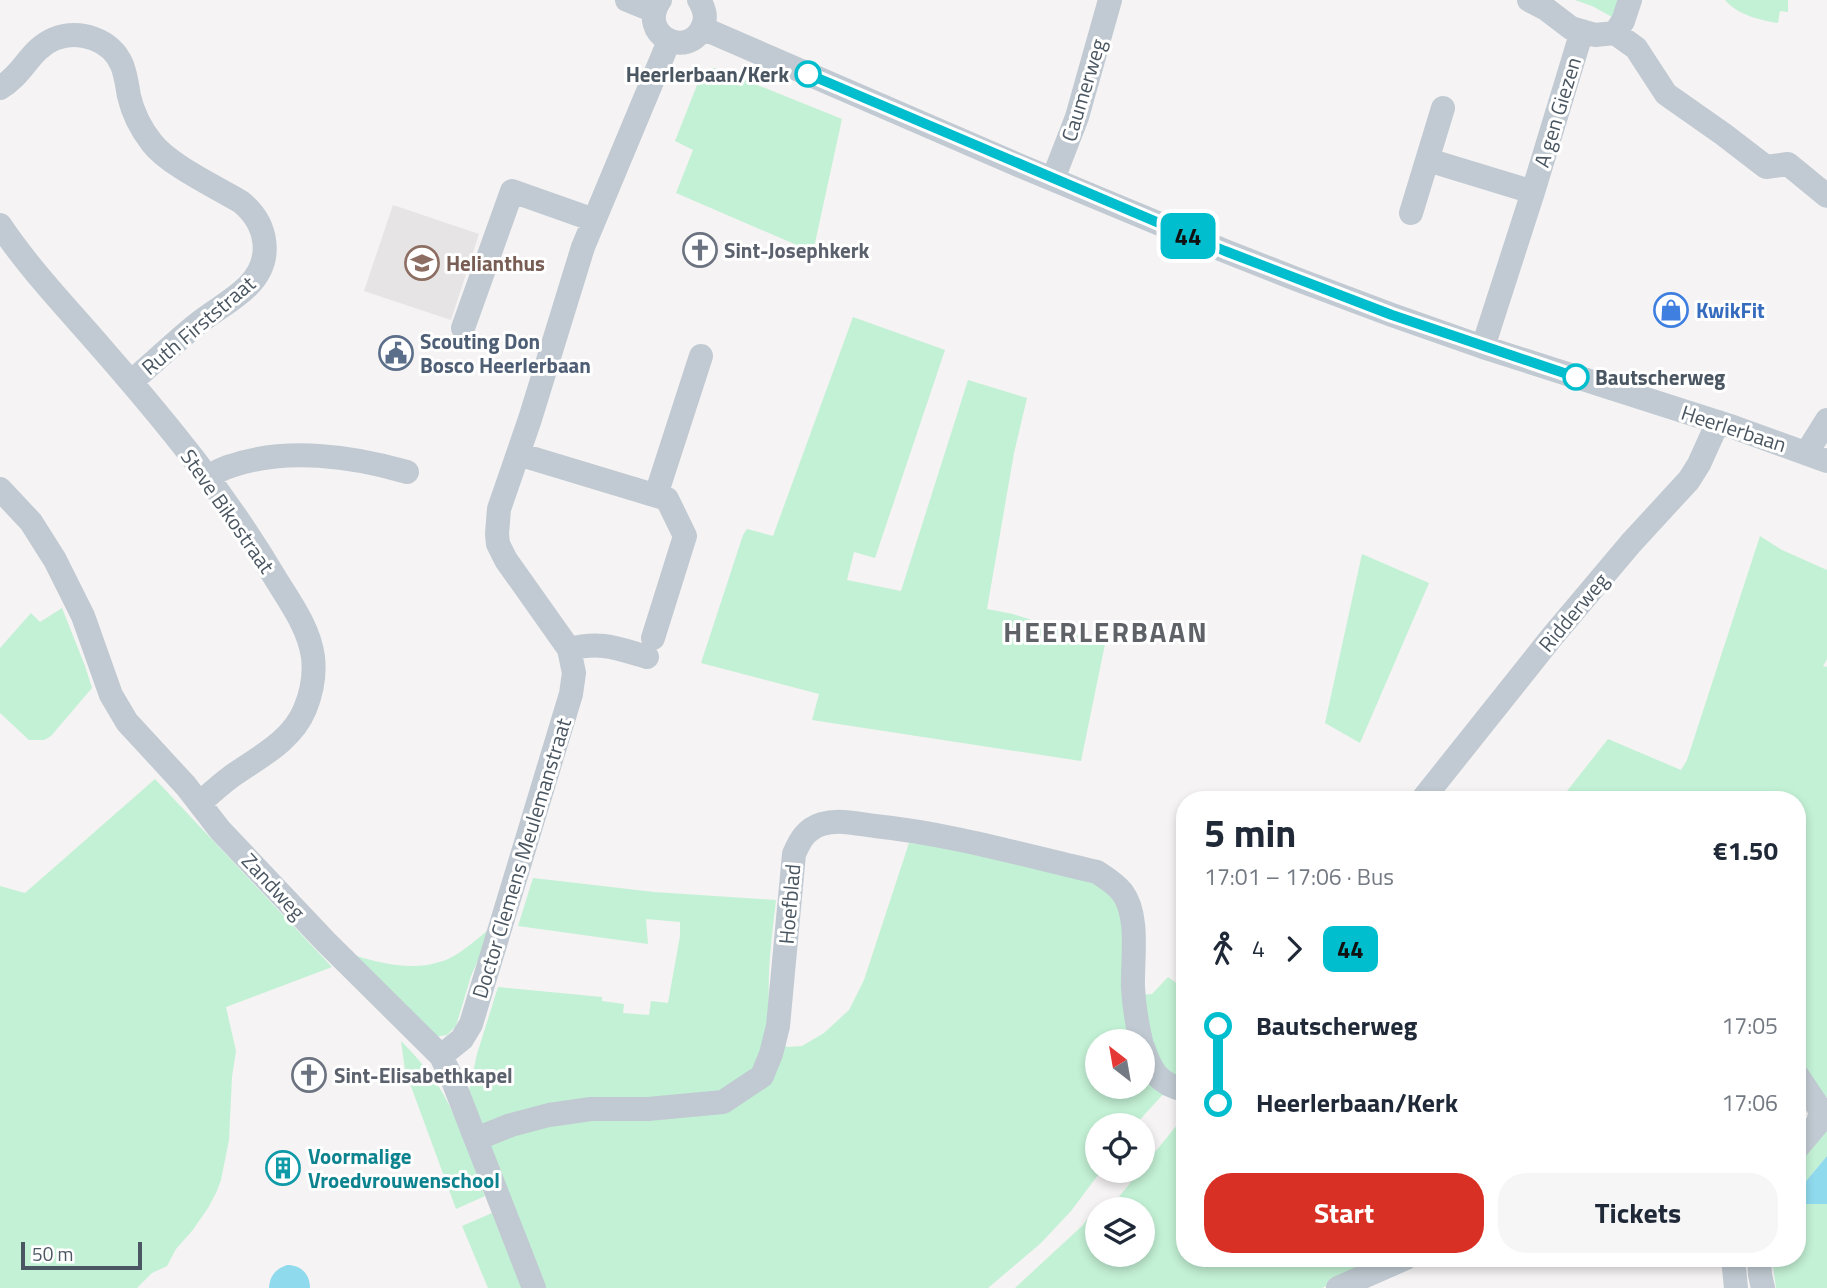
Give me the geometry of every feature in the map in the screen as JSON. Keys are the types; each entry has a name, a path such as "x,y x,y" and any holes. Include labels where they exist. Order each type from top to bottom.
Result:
{"street":[{"path":"627,0 657,6 654,23 659,34 669,41 684,43 698,35 702,28 705,17 699,0"},
{"name":"Caumerweg","path":"1053,178 1077,117 1110,0"},
{"path":"1529,0 1571,28 1595,35 1615,33 1636,48 1666,94 1766,167 1788,164 1827,196"},
{"path":"1615,33 1623,21 1630,0"},
{"name":"Heerlerbaan","path":"702,28 1225,251 1483,347 1718,422 1817,457"},
{"name":"A gen Giezen","path":"1483,347 1582,31"},
{"name":"Ruth Firststraat","path":"0,88 18,75 37,50 56,38 84,35 94,38 115,54 121,63 136,118 154,146 170,160 241,202 250,209 261,226 265,239 264,261 249,286 184,335 131,382"},
{"path":"518,454 667,499 685,536 650,647 588,644 569,649 506,560 498,544 498,523 499,509 583,247 669,41"},
{"path":"1411,212 1443,108"},
{"name":"A gen Giezen","path":"1428,160 1533,192"},
{"path":"463,328 512,191 594,219"},
{"name":"Steve Bikostraat","path":"0,225 23,257 131,382 206,477 257,547 309,638 314,673 311,693 299,722 279,744 231,777 200,803"},
{"path":"656,495 701,356"},
{"path":"1817,457 1827,420"},
{"name":"Ridderweg","path":"1429,791 1551,638 1631,543 1689,480 1718,422"},
{"path":"206,477 230,466 286,456 359,461 407,472"},
{"name":"Zandweg","path":"0,489 30,522 71,587 103,676 119,709 138,735 200,803 220,830 326,942 441,1056 534,1288"},
{"name":"Doctor Clemens Meulemanstraat","path":"441,1056 462,1039 471,1024 570,694 574,673 569,649"},
{"name":"Hoefblad","path":"476,1139 511,1125 549,1115 723,1102 762,1076 778,1027 794,854 799,842 809,830 831,822 963,839 1097,872 1110,880 1122,891 1130,910 1134,940 1135,1006 1139,1029"},
{"path":"1155,1074 1176,1087"},
{"path":"1806,1087 1824,1110"},
{"path":"1806,1116 1824,1110"},
{"path":"1806,1137 1818,1123 1824,1110"},
{"path":"1338,1288 1386,1267"},
{"path":"1734,1267 1736,1288"},
{"path":"1760,1267 1763,1288"}],"shaded area":[{"name":"Helianthus","path":"393,205 479,234 451,320 364,291"}],"green space":[{"path":"1575,0 1619,0 1612,17"},
{"path":"1725,0 1788,0 1788,12 1780,11 1778,23 1771,22 1742,13"},
{"path":"709,68 715,68 842,119 813,252 676,193 693,150 675,141 701,75"},
{"path":"853,317 945,350 875,558 854,552 847,580 901,591 968,380 1027,398 1014,453 987,609 1013,614 1105,644 1081,761 812,720 819,694 701,663 743,535 747,529 773,536"},
{"path":"1760,536 1782,550 1827,570 1827,659 1823,666 1827,667 1827,1097 1806,1107 1806,791 1567,791 1608,739 1681,770 1687,760"},
{"path":"1362,554 1429,583 1360,743 1325,723"},
{"path":"62,608 92,688 51,736 44,740 29,740 0,713 0,648 31,613 40,622"},
{"path":"155,779 332,967 226,1007 236,1051 229,1140 221,1180 208,1208 176,1249 167,1266 152,1273 137,1288 0,1288 0,886 25,893"},
{"path":"909,843 1002,854 1101,882 1122,906 1128,996 1152,994 1168,977 1176,983 1176,1082 1146,1113 1085,1113 1085,1183 1092,1183 1071,1211 1041,1243 988,1288 546,1288 468,1095 477,1054 498,987 602,997 602,1001 624,1004 623,1013 649,1015 651,1001 668,1003 680,922 646,919 648,944 518,926 533,878 654,892 776,900 769,968 773,1037 787,1047 802,1046 824,1033 849,1010 864,980"},
{"path":"493,926 471,976 456,1026 447,1035 429,1038 350,954 396,965 431,964 456,955"},
{"path":"401,1041 426,1069 446,1099 485,1196 456,1209 405,1070"},
{"path":"1827,1125 1827,1156 1806,1181 1806,1146"},
{"path":"1176,1126 1176,1267 1370,1267 1322,1288 1015,1288 1085,1222 1085,1267 1155,1267 1155,1197 1119,1197 1130,1183 1155,1183 1155,1152"},
{"path":"1806,1204 1827,1204 1827,1288 1776,1288 1773,1267 1806,1267"},
{"path":"492,1213 522,1288 488,1288 462,1226"}],"water":[{"path":"1827,1156 1827,1204 1806,1204 1806,1181"},
{"path":"287,1265 304,1271 310,1288 269,1288 274,1274"}],"bus line":[{"name":"44","path":"808,74 1225,251 1392,315 1576,377"}],"place":[{"name":"Heerlerbaan/Kerk","path":"808,74"},
{"name":"Sint-Josephkerk","path":"700,250"},
{"name":"Helianthus","path":"422,263"},
{"name":"KwikFit","path":"1671,310"},
{"name":"Scouting Don Bosco Heerlerbaan","path":"396,353"},
{"name":"Bautscherweg","path":"1576,377"},
{"name":"Sint-Elisabethkapel","path":"309,1075"},
{"name":"Voormalige Vroedvrouwenschool","path":"283,1168"}],"district":[{"name":"HEERLERBAAN","path":"1106,631"}]}
